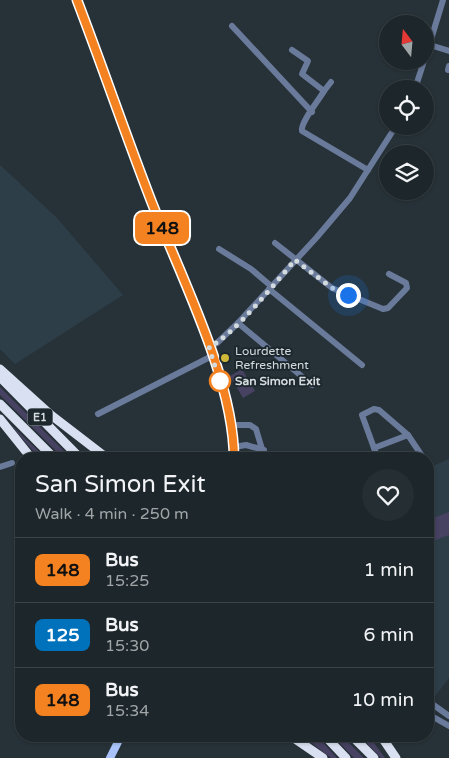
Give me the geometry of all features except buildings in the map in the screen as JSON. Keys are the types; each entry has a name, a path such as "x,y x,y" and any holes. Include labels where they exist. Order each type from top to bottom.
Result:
{"highway":[{"path":"0,369 51,415 99,452"},
{"name":"E1","path":"0,376 74,452"},
{"name":"E1","path":"0,404 48,452"},
{"path":"0,419 26,452"},
{"path":"300,742 323,758"},
{"path":"330,742 346,758"},
{"path":"358,742 374,758"},
{"path":"385,742 396,758"}],"main road":[{"path":"77,0 152,202 209,347 232,426 234,452"},
{"path":"110,758 118,742"}],"street":[{"path":"434,31 443,0"},
{"path":"232,26 312,112"},
{"path":"434,46 449,51"},
{"path":"292,50 308,61 302,74 324,91"},
{"path":"331,82 312,112 303,122 302,131 368,170"},
{"path":"209,347 217,343 238,323 350,198 390,135"},
{"path":"275,243 332,288 384,309 388,308 407,288 406,283 389,274"},
{"path":"218,249 251,268 270,288 362,365"},
{"path":"238,323 312,385"},
{"path":"98,414 212,356"},
{"path":"375,452 362,415 374,409 379,410 408,435 419,452"},
{"path":"232,426 254,426 260,436 264,450"},
{"path":"374,448 408,435"},
{"path":"234,448 246,445 264,450"},
{"path":"0,467 12,463"},
{"path":"434,705 449,716"},
{"path":"434,717 449,726"}],"shaded area":[{"path":"0,165 57,218 123,295 15,364 0,349"},
{"path":"242,369 255,391 243,398 230,376"},
{"path":"0,387 65,452 57,452 0,395"},
{"path":"9,423 40,452 34,452"},
{"path":"449,459 449,678 434,697 434,465"},
{"path":"449,512 449,535 434,541 434,518"},
{"path":"311,742 322,742 337,758 331,758"},
{"path":"339,742 348,742 364,758 354,758"},
{"path":"366,742 373,742 385,758 381,758"}],"bus line":[{"name":"148","path":"77,0 104,68 120,118 209,347 230,417 234,452"}],"place":[{"name":"Lourdette Refreshment","path":"225,358"},
{"name":"San Simon Exit","path":"220,381"}],"route":[{"path":"220,381 221,386 209,347 217,343 242,319 295,260 332,288 348,295"}]}
